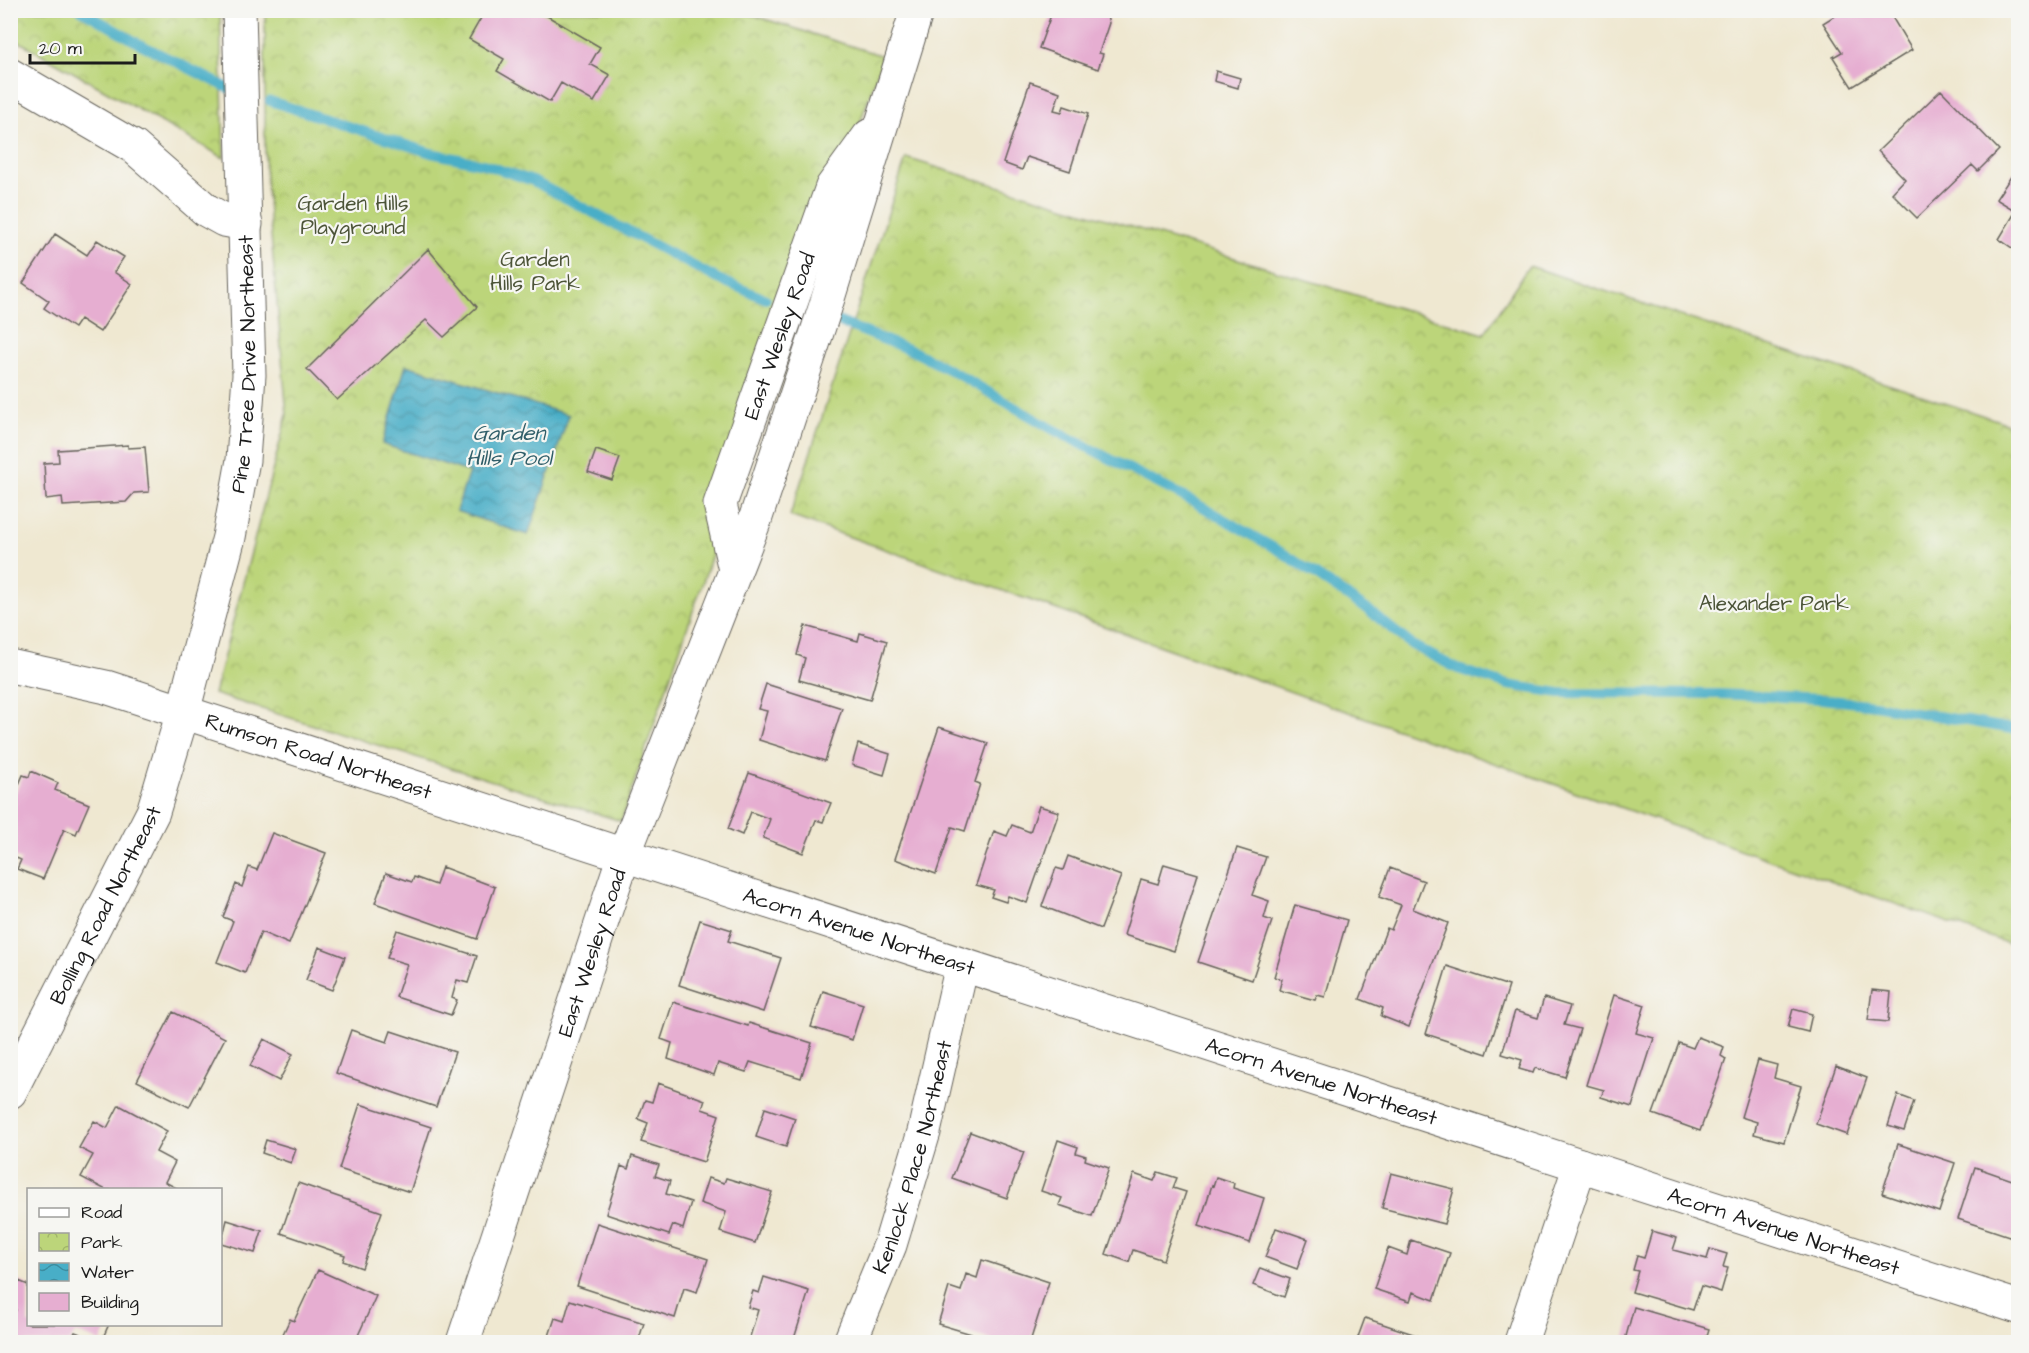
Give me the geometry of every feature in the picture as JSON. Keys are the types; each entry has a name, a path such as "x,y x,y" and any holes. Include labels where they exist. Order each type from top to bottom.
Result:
{"street":[{"name":"Pine Tree Drive Northeast","path":"183,712 229,537 243,460 249,375 239,10"},
{"name":"East Wesley Road","path":"463,1342 624,855 735,570 720,504 832,187 884,116 917,10"},
{"path":"10,75 134,147 206,210 224,220 246,224"},
{"name":"Rumson Road Northeast","path":"10,666 106,687 624,855"},
{"name":"Bolling Road Northeast","path":"10,1092 153,812 183,712"},
{"name":"Acorn Avenue Northeast","path":"624,855 2019,1307"},
{"name":"Kenlock Place Northeast","path":"850,1342 890,1245 921,1143 962,965"},
{"path":"1521,1342 1581,1165"}],"green space":[{"path":"11,10 220,11 224,158 11,37"},
{"name":"Garden Hills Park","path":"265,11 739,11 883,56 621,821 214,694 287,415 265,168"},
{"name":"Alexander Park","path":"906,158 1484,334 1529,266 2018,427 2018,947 790,516"}],"water":[{"name":"Garden Hills Pool","path":"406,365 569,415 528,535 456,511 469,472 382,444"}],"building":[{"path":"537,10 600,47 590,64 610,75 594,102 561,83 550,102 497,71 504,59 469,39 485,11"},
{"path":"1057,10 1109,10 1107,16 1109,23 1099,53 1103,54 1098,69 1039,48 1051,15 1055,16"},
{"path":"1844,10 1898,10 1900,13 1892,17 1912,50 1852,87 1833,57 1842,52 1823,23"},
{"path":"1216,71 1240,78 1238,88 1214,81"},
{"path":"1030,82 1060,92 1054,110 1062,112 1064,106 1088,114 1070,171 1027,157 1022,170 1003,163"},
{"path":"1941,90 1999,150 1978,171 1972,165 1917,218 1892,193 1905,179 1878,151"},
{"path":"2014,172 2018,175 2018,252 1999,239 2016,211 1996,199"},
{"path":"55,234 87,255 97,240 124,257 114,272 132,284 100,332 80,319 74,328 44,308 49,301 23,283"},
{"path":"428,249 477,307 444,337 426,320 337,400 307,369"},
{"path":"128,445 128,448 145,447 149,492 134,493 126,502 63,506 62,497 46,499 44,463 59,462 58,450"},
{"path":"596,450 620,458 612,480 588,472"},
{"path":"805,626 858,641 860,633 887,641 870,700 799,680 805,658 797,655"},
{"path":"766,684 842,708 825,761 759,740 767,711 758,709"},
{"path":"939,727 988,743 975,782 980,784 965,831 952,827 936,874 895,859"},
{"path":"858,744 890,754 884,775 852,765"},
{"path":"31,771 58,783 55,790 89,804 76,834 64,829 43,879 17,869 21,860 10,855 10,805 23,775 29,777"},
{"path":"749,773 831,803 823,822 816,820 803,853 763,838 770,819 751,812 742,835 728,829"},
{"path":"1039,806 1059,812 1027,903 1008,896 1006,902 991,897 994,890 976,885 994,831 1007,836 1012,825 1030,832"},
{"path":"272,833 326,853 289,944 261,932 245,973 217,962 233,921 223,917 236,884 242,887 249,867 257,870"},
{"path":"1237,848 1266,857 1252,895 1269,901 1264,918 1272,921 1252,980 1198,962"},
{"path":"1068,856 1121,876 1101,929 1042,906 1056,868 1063,870"},
{"path":"1164,864 1198,874 1174,951 1124,935 1141,879 1158,884"},
{"path":"442,867 495,887 477,939 375,903 386,873 412,882 414,877 436,885"},
{"path":"1390,868 1424,881 1413,909 1448,923 1409,1027 1381,1016 1383,1008 1360,999 1387,928 1391,930 1401,905 1379,897"},
{"path":"1295,905 1347,920 1325,997 1317,995 1315,1000 1279,990 1282,979 1274,977"},
{"path":"700,920 732,930 728,941 781,958 763,1012 679,985"},
{"path":"397,930 477,956 468,983 457,980 452,998 457,1000 451,1015 396,997 407,964 387,958"},
{"path":"319,947 345,957 332,990 306,980"},
{"path":"1447,966 1509,986 1487,1054 1426,1034"},
{"path":"1872,990 1891,992 1888,1022 1868,1020"},
{"path":"823,991 863,1004 852,1040 811,1027"},
{"path":"1614,995 1645,1005 1636,1033 1654,1038 1632,1107 1601,1097 1604,1090 1586,1085"},
{"path":"1544,998 1570,1006 1564,1025 1580,1029 1565,1077 1535,1068 1533,1073 1519,1069 1522,1060 1502,1054 1515,1011 1538,1018"},
{"path":"673,1002 748,1026 749,1023 812,1043 801,1078 750,1062 746,1072 718,1063 714,1075 668,1059 672,1043 661,1039"},
{"path":"1793,1009 1812,1014 1808,1032 1788,1027"},
{"path":"173,1012 225,1038 189,1107 137,1081"},
{"path":"351,1030 387,1042 391,1031 455,1052 436,1107 336,1073"},
{"path":"1698,1037 1724,1047 1721,1056 1726,1059 1700,1131 1653,1114 1679,1043 1693,1048"},
{"path":"264,1039 293,1054 279,1081 250,1066"},
{"path":"1758,1060 1777,1065 1774,1078 1801,1086 1784,1142 1754,1134 1757,1122 1741,1117"},
{"path":"1836,1066 1867,1078 1847,1135 1816,1124"},
{"path":"658,1083 705,1100 702,1109 719,1115 704,1162 641,1142 648,1123 638,1119 645,1100 652,1102"},
{"path":"1898,1095 1914,1101 1904,1131 1888,1126"},
{"path":"360,1104 431,1127 410,1192 339,1169"},
{"path":"119,1105 167,1131 156,1152 175,1162 165,1182 176,1188 102,1188 81,1177 93,1155 79,1148 94,1121 107,1128"},
{"path":"765,1108 795,1118 786,1147 756,1137"},
{"path":"970,1132 1024,1152 1007,1198 952,1178"},
{"path":"266,1140 296,1149 291,1163 262,1153"},
{"path":"1058,1140 1078,1147 1076,1153 1086,1156 1085,1160 1109,1168 1092,1216 1059,1205 1062,1198 1041,1191"},
{"path":"1898,1144 1955,1163 1939,1212 1882,1193"},
{"path":"632,1156 659,1165 655,1176 670,1181 666,1194 691,1202 683,1229 673,1225 669,1235 606,1214 621,1166 628,1169"},
{"path":"1975,1167 2018,1182 2018,1239 1958,1219"},
{"path":"1158,1172 1177,1178 1173,1188 1186,1192 1163,1260 1133,1250 1129,1262 1106,1254 1134,1174 1154,1181"},
{"path":"1391,1173 1454,1189 1444,1224 1382,1208"},
{"path":"1216,1177 1234,1183 1233,1188 1264,1198 1250,1243 1199,1226"},
{"path":"708,1178 724,1183 726,1178 772,1192 755,1243 720,1232 726,1212 700,1203"},
{"path":"298,1183 382,1212 362,1268 343,1261 345,1255 281,1233"},
{"path":"227,1220 262,1231 255,1253 222,1243"},
{"path":"597,1223 708,1259 697,1292 684,1288 675,1318 577,1286"},
{"path":"1276,1228 1308,1239 1297,1269 1265,1257"},
{"path":"1652,1231 1677,1238 1673,1250 1707,1259 1710,1249 1727,1254 1723,1267 1728,1268 1721,1292 1701,1286 1693,1310 1632,1292 1638,1271 1633,1270 1637,1256 1644,1258"},
{"path":"1411,1240 1450,1253 1434,1300 1413,1292 1410,1301 1374,1289 1388,1248 1407,1255"},
{"path":"982,1260 1049,1282 1030,1342 998,1342 938,1324 949,1287 961,1291 966,1274 977,1278"},
{"path":"1260,1268 1290,1279 1284,1297 1253,1285"},
{"path":"318,1270 376,1296 355,1342 297,1342 282,1336 290,1319 294,1321"},
{"path":"764,1277 809,1291 793,1342 749,1340 758,1310 748,1307 753,1291 759,1293"},
{"path":"19,1281 27,1285 27,1326 108,1326 101,1342 75,1332 70,1342 10,1342 10,1320 16,1310 10,1307 10,1300"},
{"path":"570,1300 644,1323 638,1342 547,1342 555,1318 564,1321"},
{"path":"1634,1307 1709,1329 1705,1342 1631,1342 1625,1340"},
{"path":"1365,1318 1425,1338 1423,1342 1373,1342 1358,1337"}],"waterway":[{"path":"81,10 138,43 232,90"},
{"path":"270,101 431,153 483,164 533,181 718,279 766,299"},
{"path":"832,319 915,352 1052,429 1192,501 1283,553 1371,612 1412,645 1458,669 1508,685 1560,693 1718,694 1822,699 1875,705 2018,730"}],"park label":[{"name":"Garden Hills Playground","path":"353,215"}]}
